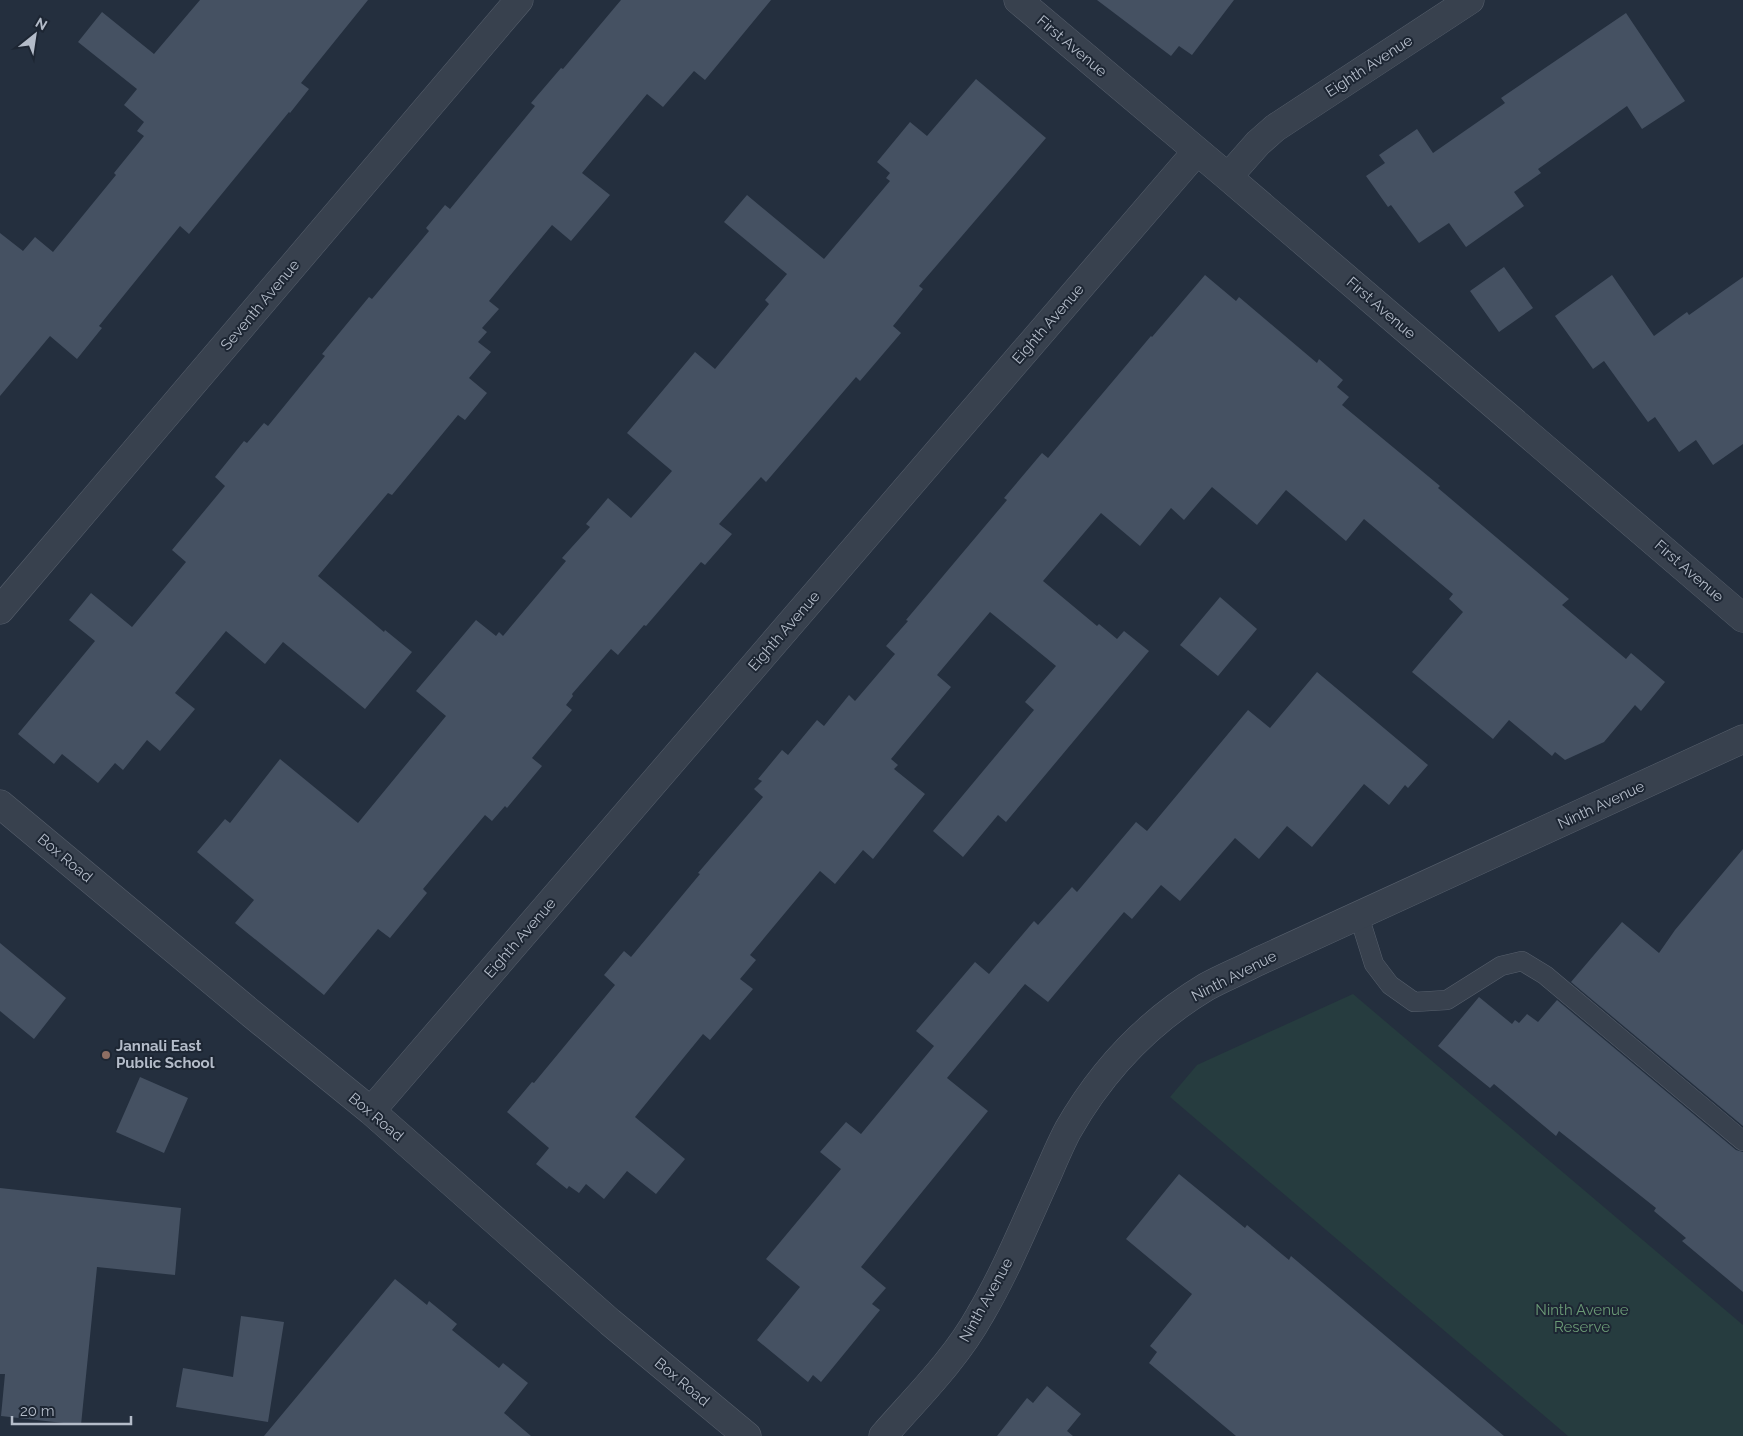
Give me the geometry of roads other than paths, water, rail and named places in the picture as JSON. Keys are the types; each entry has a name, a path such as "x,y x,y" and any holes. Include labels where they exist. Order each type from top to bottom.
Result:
{"street":[{"name":"Seventh Avenue","path":"0,610 519,0"},
{"name":"First Avenue","path":"1018,0 1228,177 1743,618"},
{"name":"Eighth Avenue","path":"1228,177 1258,143 1275,128 1470,0"},
{"name":"Eighth Avenue","path":"371,1111 1197,151"},
{"name":"Ninth Avenue","path":"884,1436 961,1346 980,1317 1067,1132 1089,1097 1113,1066 1142,1035 1172,1010 1207,987 1743,739"},
{"name":"Box Road","path":"0,804 253,1016 371,1111 610,1322 747,1436"}],"lane":[{"path":"1360,916 1374,964 1390,985 1414,1002 1447,1000 1501,966 1522,961 1545,975 1743,1141"}],"place":[{"name":"Jannali East Public School","path":"106,1055"}],"park label":[{"name":"Ninth Avenue Reserve","path":"1582,1318"}]}
